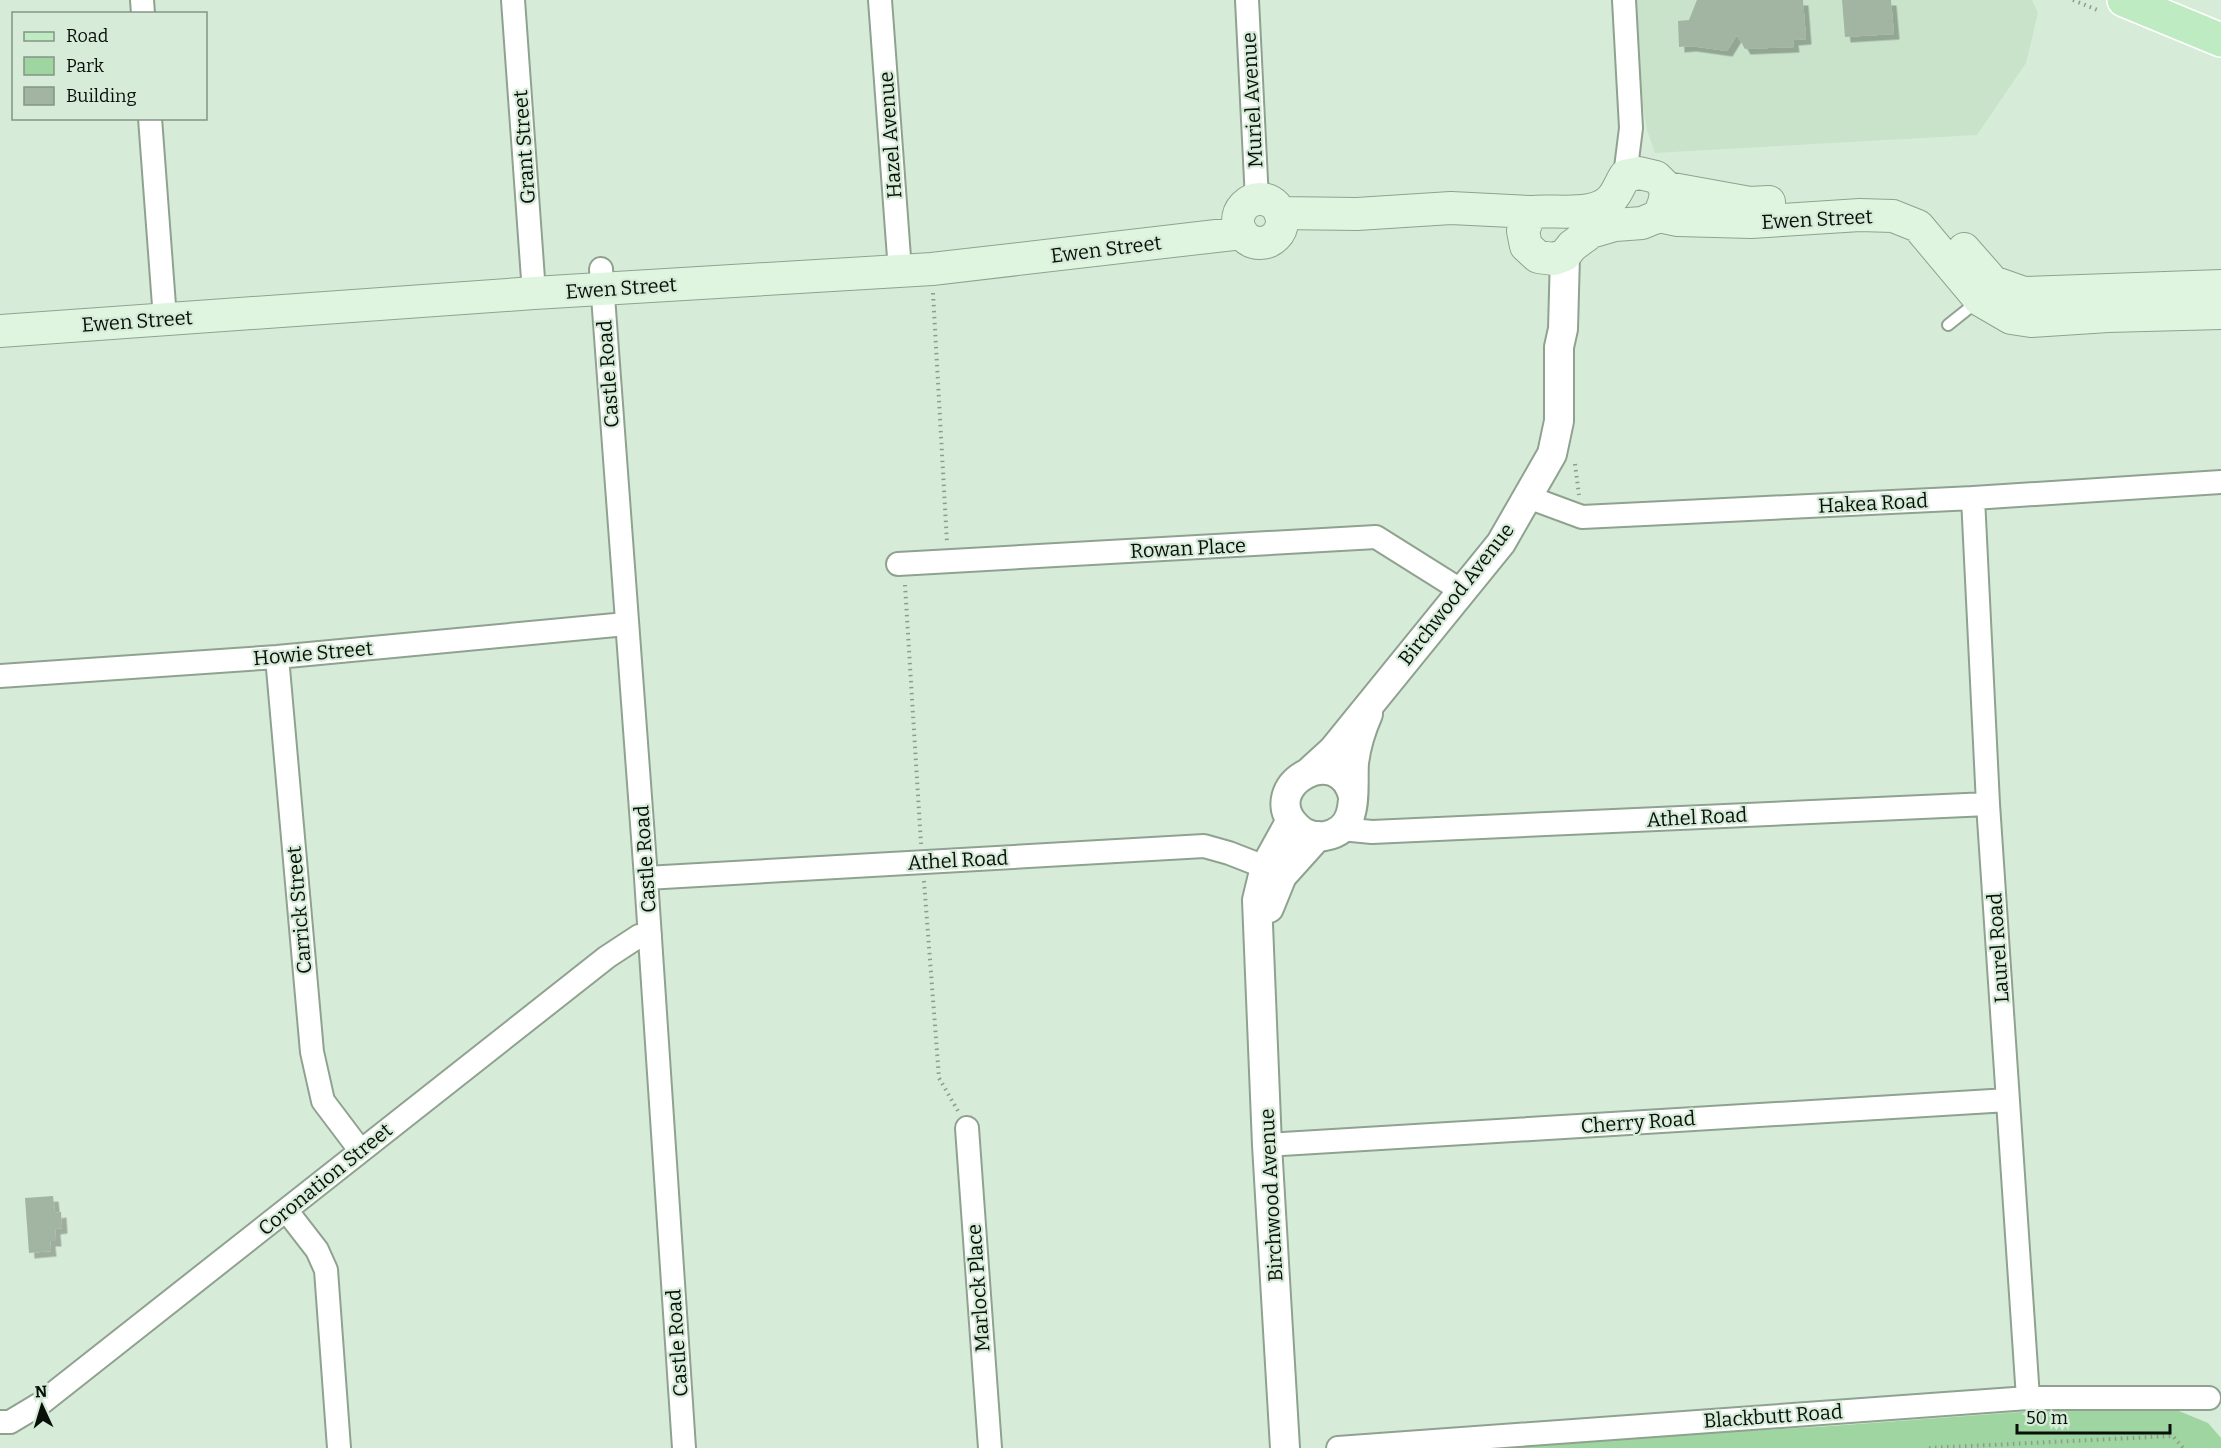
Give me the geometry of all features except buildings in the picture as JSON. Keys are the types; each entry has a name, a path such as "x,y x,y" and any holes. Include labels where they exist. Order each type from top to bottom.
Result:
{"main road":[{"path":"2124,0 2221,40"},
{"name":"Ewen Street","path":"0,310 164,309 601,279 899,263 1260,219 1451,208 1531,213 1546,210 1593,211 1612,199 1625,176 1639,173 1661,194 1678,220 1751,222 1860,215 1893,216 1918,226 1987,291 2011,318 2031,321 2221,313"},
{"name":"Ewen Street","path":"899,263 932,269 1260,219 1350,230 1461,225 1492,228 1543,253 1572,246 1591,232 1615,225 1642,223 1661,194"},
{"path":"1531,213 1523,231 1543,253"},
{"path":"1987,291 2024,293 2221,286"},
{"name":"Ewen Street","path":"0,331 164,309"}],"street":[{"name":"Grant Street","path":"513,0 534,285"},
{"name":"Hazel Avenue","path":"880,0 899,263"},
{"name":"Muriel Avenue","path":"1247,0 1260,219"},
{"path":"1624,0 1631,128 1625,176"},
{"path":"150,120 164,309"},
{"path":"1631,128 1661,194"},
{"name":"Birchwood Avenue","path":"1285,1448 1267,1145 1257,900 1265,867 1291,820 1287,809 1288,792 1299,777 1310,771 1333,750 1501,543 1552,454 1559,421 1559,347 1563,329 1543,253"},
{"name":"Castle Road","path":"601,279 646,878 684,1448"},
{"name":"Hakea Road","path":"1528,497 1582,517 1973,498 2221,482"},
{"name":"Laurel Road","path":"1973,498 1988,804 2028,1398"},
{"name":"Rowan Place","path":"898,564 1376,537 1462,591"},
{"name":"Howie Street","path":"0,676 277,657 626,624"},
{"name":"Carrick Street","path":"277,657 312,1052 323,1101 329,1112 360,1150"},
{"name":"Birchwood Avenue","path":"1259,942 1271,901 1282,876 1329,833 1349,820 1353,799 1354,762 1359,737 1374,700"},
{"path":"1310,771 1322,770 1340,776 1348,785 1353,799"},
{"name":"Athel Road","path":"1353,799 1369,815 1406,831"},
{"name":"Athel Road","path":"1329,833 1988,804"},
{"path":"1291,820 1301,831 1329,833"},
{"name":"Athel Road","path":"646,878 1204,846 1230,853 1265,867"},
{"name":"Coronation Street","path":"0,1422 10,1422 40,1404 607,957 639,936 650,935"},
{"name":"Cherry Road","path":"1267,1145 2008,1100"},
{"name":"Marlock Place","path":"967,1128 990,1448"},
{"path":"286,1210 317,1250 326,1269 339,1448"},
{"name":"Blackbutt Road","path":"1338,1448 2028,1398 2217,1400"}],"lane":[{"path":"1948,325 1987,291"}],"path":[{"path":"2073,0 2090,7"},
{"path":"932,269 948,561"},
{"path":"1573,455 1582,517"},
{"path":"1929,1448 2173,1436 2184,1448"}],"shaded area":[{"path":"1636,0 2032,0 2038,13 2026,63 1977,135 1655,153 1647,130 1641,96"}],"green space":[{"path":"2157,1402 2208,1423 2221,1438 2221,1448 1412,1448 1818,1427"}]}
